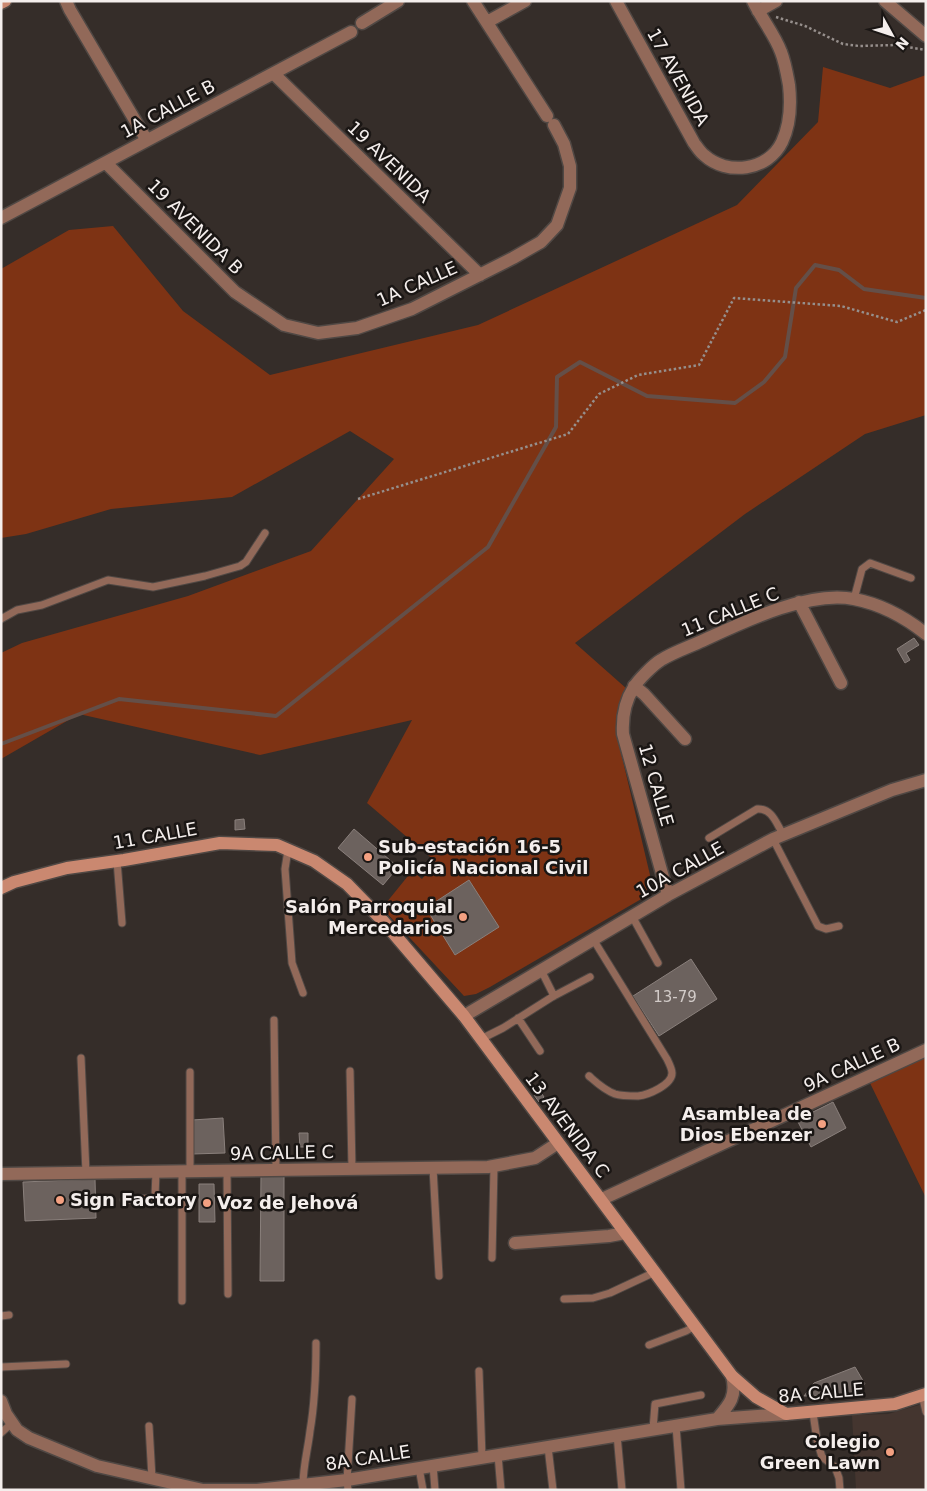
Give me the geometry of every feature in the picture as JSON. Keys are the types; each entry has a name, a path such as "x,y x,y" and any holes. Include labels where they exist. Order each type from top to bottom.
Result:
{"street":[{"path":"1,3 5,1"},
{"path":"66,1 146,139"},
{"path":"362,23 398,1"},
{"name":"1A CALLE","path":"264,312 284,325 318,333 357,328 412,309 480,275 541,242 556,226 570,188 570,166 564,144 473,1"},
{"path":"488,22 525,1"},
{"name":"17 AVENIDA","path":"616,1 694,143 704,155 717,164 730,168 743,168 768,160 782,142 789,114 789,87 781,52 756,6"},
{"path":"756,6 776,1"},
{"path":"885,1 926,36"},
{"name":"1A CALLE B","path":"1,218 146,139 274,74 351,32"},
{"name":"19 AVENIDA","path":"274,74 480,275"},
{"name":"19 AVENIDA B","path":"106,162 235,292 264,312"},
{"name":"11 CALLE C","path":"634,686 659,661 747,620 799,602 833,598 854,599 911,622 926,634"},
{"path":"799,602 841,683"},
{"path":"634,686 644,694 685,739"},
{"name":"12 CALLE","path":"634,686 622,719 624,734 668,895"},
{"name":"10A CALLE","path":"464,1016 668,895 778,836 892,790 926,780"},
{"name":"11 CALLE","path":"1,888 14,882 67,868 220,843 277,846 314,861"},
{"name":"13 AVENIDA C","path":"314,861 347,884 383,921 464,1016 732,1376 756,1396 786,1414"},
{"name":"9A CALLE B","path":"602,1199 926,1050"},
{"name":"9A CALLE C","path":"1,1174 494,1166 535,1158 558,1143"},
{"path":"515,1243 609,1236 625,1233"},
{"path":"718,1418 730,1404 735,1388 732,1376"},
{"name":"8A CALLE","path":"12,1423 17,1430 29,1438 97,1466 203,1490 257,1490 303,1484 348,1485 434,1465 718,1418 813,1412 895,1404 924,1394"},
{"path":"1,1400 6,1414 12,1423"}],"lane":[{"path":"1,618 17,610 42,605 108,580 153,587 205,576 240,566 246,562 265,533"},
{"path":"854,599 862,569 870,563 911,578"},
{"path":"709,838 757,809 764,809 770,812 778,836 818,926 826,929 838,926"},
{"path":"288,850 285,869 292,963 303,993"},
{"path":"118,861 122,923"},
{"path":"632,916 658,963"},
{"path":"589,1076 606,1090 617,1094 638,1096 647,1094 670,1080 672,1072 667,1059 593,939"},
{"path":"541,970 554,996"},
{"path":"481,1039 503,1028 554,996 590,978"},
{"path":"518,1018 540,1050"},
{"path":"274,1020 276,1170"},
{"path":"81,1058 86,1173"},
{"path":"350,1071 352,1169"},
{"path":"182,1302 190,1072"},
{"path":"492,1258 494,1166"},
{"path":"434,1168 439,1276"},
{"path":"227,1171 228,1294"},
{"path":"124,1200 153,1198 155,1196 156,1172"},
{"path":"564,1298 593,1298 610,1293 655,1272"},
{"path":"649,1346 695,1326"},
{"path":"303,1484 303,1466 310,1432 316,1381 316,1343"},
{"path":"1,1367 66,1364"},
{"path":"479,1371 482,1457"},
{"path":"924,1394 926,1412"},
{"path":"653,1429 655,1404 701,1395"},
{"path":"348,1485 352,1399"},
{"path":"813,1412 817,1440 822,1457 835,1467 839,1478 840,1490"},
{"path":"1,1433 12,1423"},
{"path":"149,1426 152,1478"},
{"path":"676,1426 681,1490"},
{"path":"617,1435 622,1490"},
{"path":"548,1447 553,1490"},
{"path":"498,1455 501,1490"},
{"path":"434,1465 435,1490"},
{"path":"419,1468 423,1490"}],"path":[{"path":"756,6 843,44 859,46 890,45 926,50"},
{"path":"358,499 568,434 599,394 638,375 699,366 734,298 842,306 897,322 926,310"}],"shaded area":[{"path":"823,67 890,88 926,75 926,415 865,434 745,514 575,643 627,689 618,720 617,736 650,875 648,887 643,898 490,987 476,994 464,996 382,908 412,871 422,879 435,861 367,803 412,720 260,755 79,714 1,759 1,653 22,643 188,596 311,551 394,459 350,431 232,497 111,509 26,534 1,538 1,269 69,230 113,226 183,311 270,375 478,325 737,205 818,122"},
{"path":"926,1055 926,1198 870,1083"},
{"name":"Colegio Green Lawn","path":"926,1403 926,1490 856,1490 852,1415 888,1414"}],"building":[{"path":"914,638 919,645 906,653 910,660 905,663 897,649"},
{"path":"244,819 245,829 235,830 235,820"},
{"name":"Sub-estación 16-5 Policía Nacional Civil","path":"354,829 398,867 383,885 338,848"},
{"name":"Salón Parroquial Mercedarios","path":"469,880 499,927 455,955 426,908"},
{"path":"691,959 717,999 659,1036 633,996"},
{"path":"540,1091 544,1097 539,1102 534,1095"},
{"name":"Asamblea de Dios Ebenzer","path":"833,1102 846,1128 811,1147 797,1120"},
{"path":"223,1118 225,1153 192,1154 192,1120"},
{"path":"299,1133 308,1133 308,1147 300,1147"},
{"path":"261,1174 284,1174 284,1281 260,1281"},
{"name":"Sign Factory","path":"95,1179 96,1218 25,1221 23,1182"},
{"name":"Voz de Jehová","path":"199,1184 214,1184 215,1222 199,1222"},
{"path":"855,1367 865,1384 847,1395 804,1396 814,1383"}],"waterway":[{"path":"1,744 119,699 276,716 488,547 556,427 557,377 580,362 647,396 735,403 764,382 785,357 796,288 815,265 839,270 864,289 926,298"}],"place":[{"name":"Sub-estación 16-5 Policía Nacional Civil","path":"368,857"},
{"name":"Salón Parroquial Mercedarios","path":"463,917"},
{"name":"Asamblea de Dios Ebenzer","path":"822,1124"},
{"name":"Sign Factory","path":"60,1200"},
{"name":"Voz de Jehová","path":"207,1203"},
{"name":"Colegio Green Lawn","path":"890,1452"}]}
